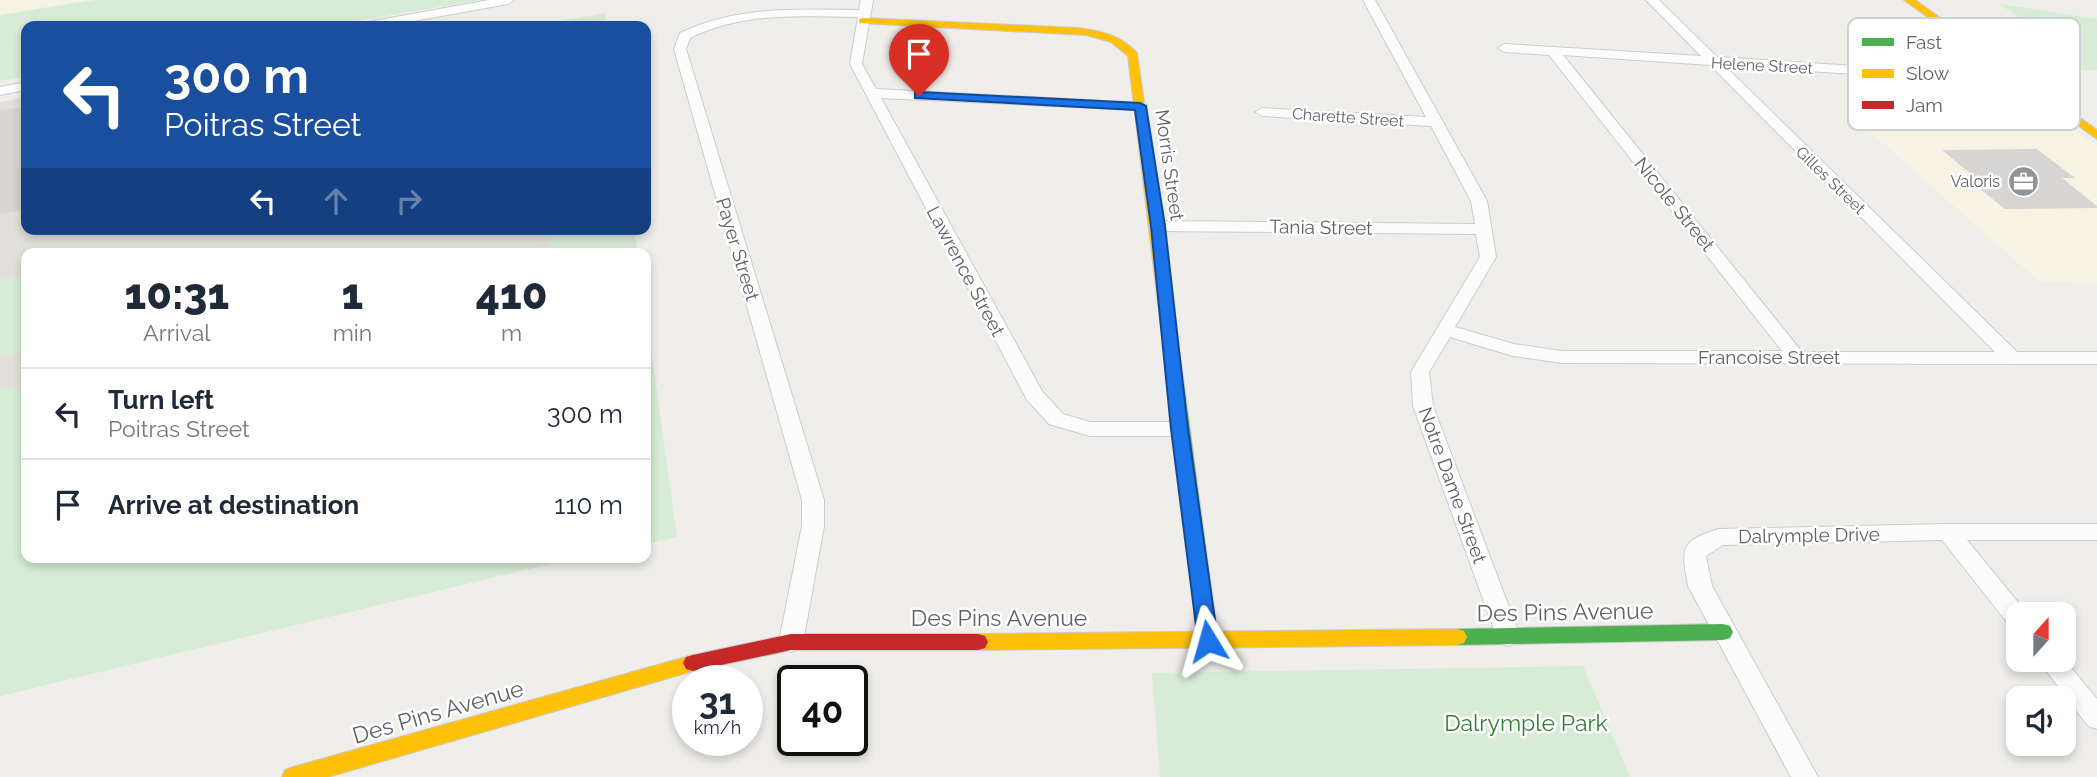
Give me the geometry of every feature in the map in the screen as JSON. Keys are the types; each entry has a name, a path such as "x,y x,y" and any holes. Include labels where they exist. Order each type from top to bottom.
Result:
{"street":[{"path":"395,21 508,0"},
{"name":"Notre Dame Street","path":"1369,0 1479,201 1488,257 1420,372 1423,406 1508,636"},
{"name":"Gilles Street","path":"1652,0 2012,358"},
{"path":"1909,0 1934,18"},
{"name":"Lawrence Street","path":"865,12 856,64 1034,395 1056,419 1090,429 1179,429"},
{"name":"Morris Street","path":"865,12 1105,34 1124,42 1133,55 1158,226 1179,429 1208,641"},
{"name":"Payer Street","path":"790,642 813,526 813,500 680,49 684,36 701,26 728,19 757,15 865,12"},
{"name":"Helene Street","path":"1504,48 1848,69"},
{"name":"Nicole Street","path":"1554,52 1796,357"},
{"path":"0,91 21,87"},
{"path":"870,93 1140,106"},
{"name":"Charette Street","path":"1262,112 1435,122"},
{"path":"2080,123 2097,135"},
{"name":"Tania Street","path":"1158,226 1485,229"},
{"name":"Francoise Street","path":"1444,330 1513,350 1562,357 2097,358"},
{"path":"1948,531 2006,604"},
{"name":"Dalrymple Drive","path":"1805,777 1700,586 1694,552 1718,537 1948,531 2097,532"},
{"name":"Des Pins Avenue","path":"293,777 674,667 790,642 1208,641 1723,632"},
{"path":"2060,672 2097,718"}],"shaded area":[{"path":"0,0 86,0 0,15"},
{"path":"21,98 21,235 555,235 554,248 21,248 21,386 0,390 0,102"},
{"path":"1868,130 2075,130 2097,146 2097,283 2040,282"}],"green space":[{"path":"96,0 481,0 356,21 21,21 21,78 0,81 0,15"},
{"path":"1999,4 2097,19 2097,70 2080,70 2080,18 2021,18"},
{"path":"605,13 606,21 559,21"},
{"path":"551,235 635,235 637,248 537,248 550,246"},
{"path":"21,277 21,353 0,356 0,279"},
{"path":"651,348 677,537 651,543"},
{"path":"21,386 21,563 554,563 0,696 0,390"},
{"name":"Dalrymple Park","path":"1583,666 1630,777 1160,777 1152,673"}],"building":[{"path":"21,108 21,211 0,214 0,110"},
{"name":"Valoris","path":"2037,149 2075,178 2062,178 2097,208 2005,209 1975,185 1984,185 1942,150"}],"traffic: fast":[{"path":"1176,385 1208,641"},
{"path":"1457,637 1723,632"}],"traffic: slow":[{"path":"1909,0 1934,18"},
{"path":"863,21 1078,31 1115,40 1133,55 1176,385"},
{"path":"2080,123 2097,135"},
{"path":"978,642 1457,637"},
{"path":"293,777 693,663"}],"traffic: jam":[{"path":"693,663 791,642 978,642"}],"place":[{"name":"Valoris","path":"2023,181"}],"route":[{"path":"919,96 1140,106 1158,226 1179,429 1208,641"}]}
